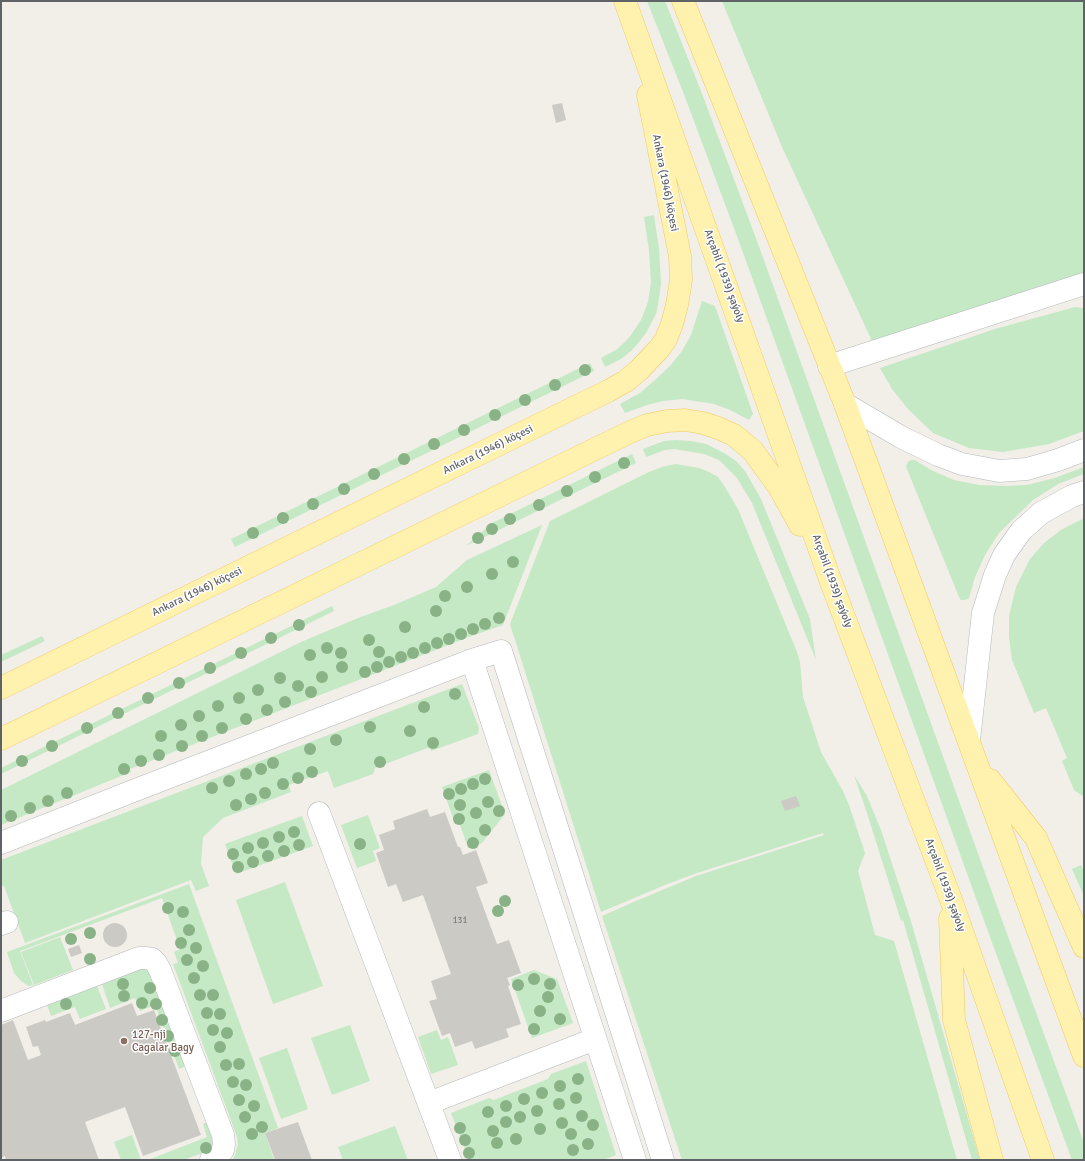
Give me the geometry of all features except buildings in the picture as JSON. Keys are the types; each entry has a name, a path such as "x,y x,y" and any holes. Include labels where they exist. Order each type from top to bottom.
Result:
{"main road":[{"path":"683,1 845,404 1084,1056"},
{"name":"Arçabil (1939) şaýoly","path":"628,8 831,582 950,897 1043,1160"},
{"name":"Ankara (1946) köçesi","path":"1,688 608,391 626,381 649,360 666,339 672,324 681,280 680,256 628,8"},
{"path":"1,739 628,433 647,425 667,421 691,421 718,428 734,435 753,451 779,486 831,582"},
{"path":"979,767 1036,838 1084,947"},
{"path":"950,897 954,1020 992,1160"}],"lane":[{"path":"829,366 1084,284"},
{"path":"845,404 901,437 938,455 962,464 977,467 999,471 1027,469 1058,460 1084,450"},
{"path":"969,740 983,613 995,575 1004,555 1021,531 1041,513 1072,496 1084,492"},
{"path":"1,843 472,660 501,651 663,1160"},
{"path":"472,660 635,1160"},
{"path":"319,812 450,1160"},
{"path":"1,1011 139,958 152,959 160,970 223,1135 223,1150 211,1160"},
{"path":"429,1103 595,1039"}],"green space":[{"path":"647,1 665,1 701,91 757,241 1084,1143 1084,1160 1072,1160 741,247 685,97"},
{"path":"722,1 1084,1 1084,280 872,341 782,147"},
{"path":"654,215 659,249 661,284 656,314 646,333 631,351 621,359 605,367 601,358 616,350 631,335 641,320 648,302 651,283 649,250 644,217"},
{"path":"702,301 715,306 753,414 749,420 714,404 682,399 663,401 625,413 620,404 640,393 670,366 682,351 691,335"},
{"path":"1075,307 1084,308 1084,431 1049,444 1003,452 969,448 933,433 908,409 892,389 880,368 995,329"},
{"path":"590,363 594,371 235,547 231,539"},
{"path":"675,440 706,444 736,461 745,471 761,499 810,619 816,660 752,503 737,478 719,460 704,454 674,449 665,450 646,457 643,449 664,441"},
{"path":"632,454 636,463 466,546 492,523"},
{"path":"911,460 915,460 931,470 954,480 979,485 1027,485 1055,478 1084,467 1084,474 1058,484 1033,500 999,533 985,555 975,577 969,598 961,600 907,469 906,466"},
{"path":"676,464 699,468 709,472 718,477 725,487 738,509 797,652 800,662 803,697 821,752 843,791 865,853 858,871 875,935 894,941 957,1160 682,1160 602,916 696,876 824,835 823,833 694,874 601,912 510,624 550,521 649,472"},
{"path":"1084,518 1084,797 1074,790 1062,761 1067,758 1046,708 1034,713 1012,660 1009,637 1009,616 1016,587 1030,559 1044,543 1061,530"},
{"path":"542,525 503,625 130,769 131,772 1,825 1,790 301,642 436,587 467,560"},
{"path":"332,606 334,611 1,774 1,768"},
{"path":"42,636 45,641 1,662 1,655"},
{"path":"462,684 479,728 478,734 431,751 430,747 375,768 373,774 334,788 328,771 289,785 291,792 223,818 203,837 201,864 209,886 196,891 191,880 25,943 4,886 1,886 1,860"},
{"path":"489,770 505,814 482,843 468,848 460,825 453,818 442,787"},
{"path":"854,775 867,796 881,830 910,918 980,1160 972,1160 903,920 901,921"},
{"path":"368,815 380,848 373,851 376,861 357,868 341,825"},
{"path":"302,816 313,846 236,874 225,844"},
{"path":"1081,865 1084,872 1084,896 1072,869"},
{"path":"285,882 323,986 273,1004 236,900"},
{"path":"189,884 278,1128 265,1133 274,1160 232,1160 238,1144 237,1137 173,964 178,963 174,952 180,949 162,898 20,951 33,985 29,986 21,981 14,973 7,952"},
{"path":"60,937 73,970 34,985 21,952"},
{"path":"143,968 149,968 188,1065 179,1069 155,1005 140,1011 135,998 110,1008 102,984"},
{"path":"534,970 557,979 573,1023 532,1038 511,979"},
{"path":"97,986 106,1009 80,1019 75,1007 51,1016 47,1005"},
{"path":"350,1025 370,1081 332,1095 311,1038"},
{"path":"437,1030 441,1040 448,1037 458,1065 431,1074 418,1037"},
{"path":"287,1048 308,1109 281,1119 259,1058"},
{"path":"586,1061 616,1155 603,1160 469,1160 451,1113 489,1098 494,1100 548,1079 551,1074"},
{"path":"209,1121 214,1142 208,1151 183,1160 148,1160 207,1137 203,1124"},
{"path":"395,1126 408,1160 343,1160 338,1147"},
{"path":"132,1135 141,1160 121,1160 114,1142"}],"place":[{"name":"127-nji Cagalar Bagy","path":"124,1041"}]}
